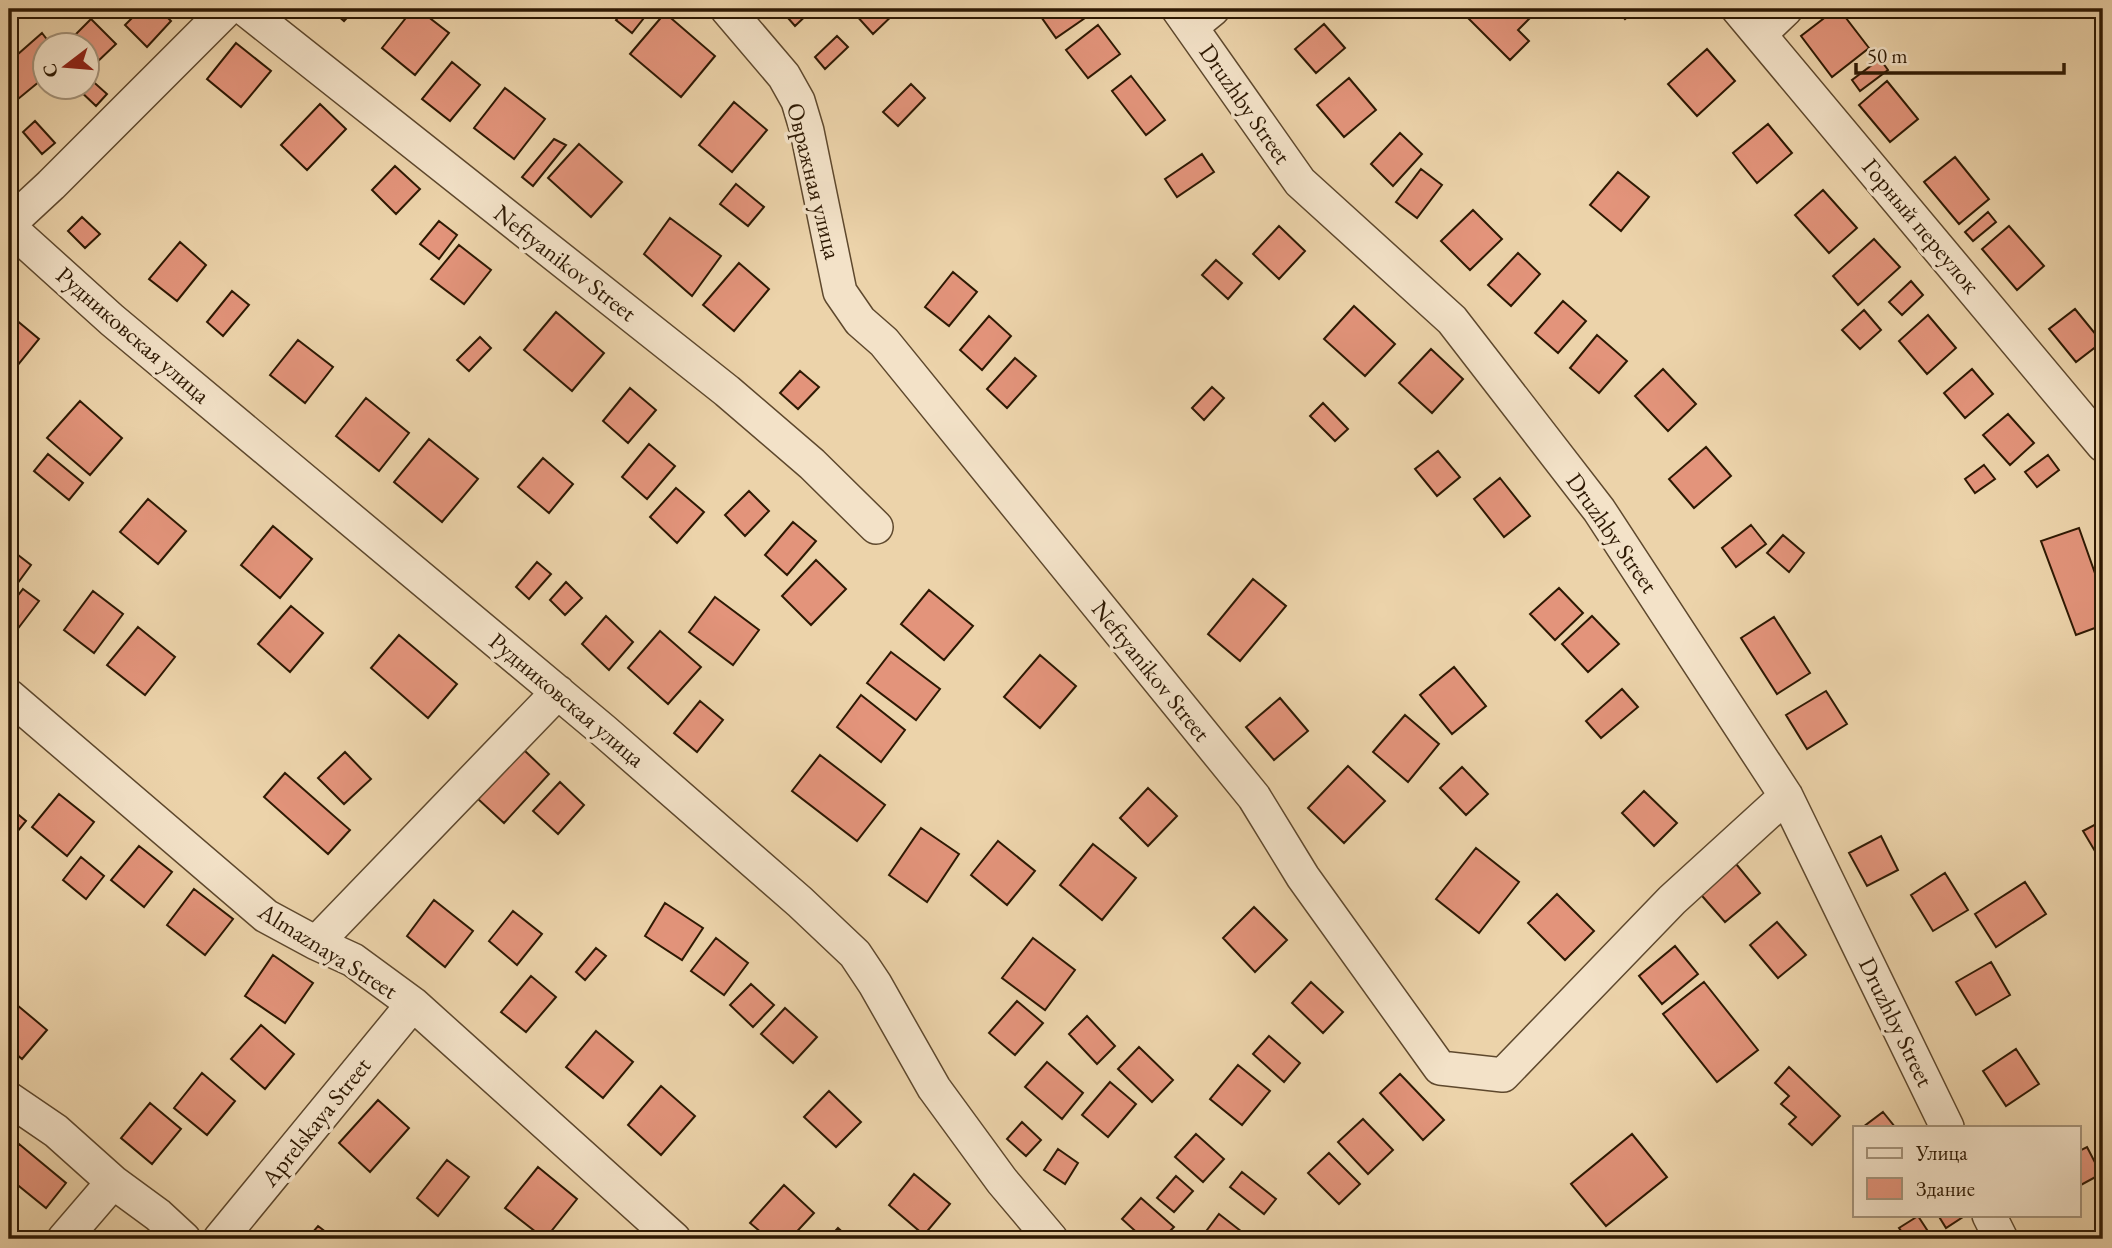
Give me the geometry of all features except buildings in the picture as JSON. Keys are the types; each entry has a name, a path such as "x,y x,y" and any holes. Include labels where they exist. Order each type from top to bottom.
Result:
{"street":[{"path":"9,226 227,9"},
{"name":"Neftyanikov Street","path":"245,9 727,391 812,464 876,527"},
{"name":"Овражная улица","path":"727,9 784,76 797,101 807,131 840,292"},
{"name":"Горный переулок","path":"1738,9 1761,33 2103,445"},
{"path":"1761,33 1786,9"},
{"name":"Druzhby Street","path":"1194,15 1300,182 1452,320 1600,510 1786,796 1947,1126"},
{"name":"Рудниковская улица","path":"9,226 122,329 558,692 800,902 855,954 934,1088 1002,1181 1051,1239"},
{"name":"Neftyanikov Street","path":"840,292 860,321 884,342 1254,797 1303,877 1440,1069 1503,1075 1672,900 1786,796"},
{"path":"316,943 558,692"},
{"name":"Almaznaya Street","path":"9,696 267,916 353,960 413,1004 674,1239"},
{"name":"Aprelskaya Street","path":"220,1239 413,1004"},
{"path":"9,1099 56,1131 113,1182 158,1215 184,1239"},
{"path":"64,1239 113,1182"},
{"path":"1990,1216 2001,1239"}]}
